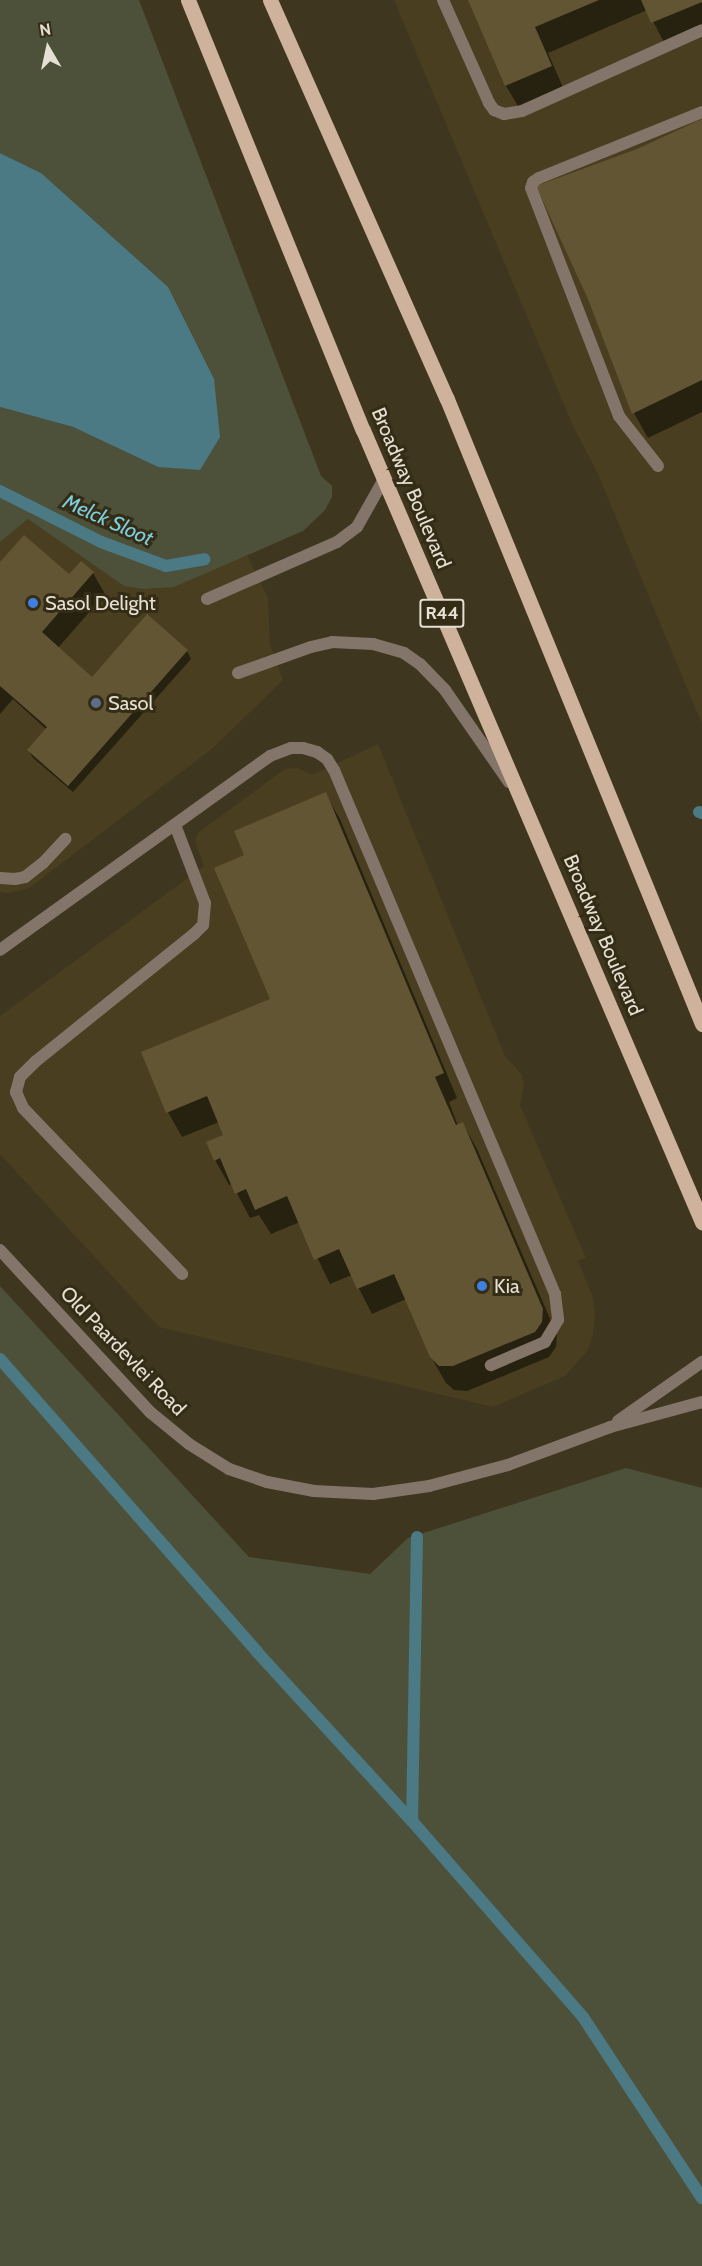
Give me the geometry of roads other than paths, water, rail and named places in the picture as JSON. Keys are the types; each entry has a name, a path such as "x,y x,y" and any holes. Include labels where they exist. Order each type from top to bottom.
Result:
{"main road":[{"name":"Broadway Boulevard","path":"188,0 384,479 702,1222"},
{"path":"270,0 447,399 702,1024"}],"street":[{"path":"443,0 489,103 494,110 504,114 522,111 702,30"},
{"path":"658,466 619,416 531,188 533,182 539,178 702,112"},
{"path":"207,600 337,542 357,527 384,479"},
{"path":"238,673 311,647 332,642 373,644 404,653 420,664 445,690 524,802"},
{"path":"0,950 280,752 303,748 317,752 327,759 334,770 555,1294 558,1320 545,1342 491,1365"},
{"path":"175,825 205,903 202,925 194,934 35,1062 20,1077 16,1092 23,1108 182,1274"},
{"path":"0,878 25,877 43,863 65,839"},
{"name":"Old Paardevlei Road","path":"0,1250 150,1412 189,1444 229,1468 267,1482 314,1491 373,1494 429,1486 508,1465 610,1427 702,1402"},
{"name":"Old Paardevlei Road","path":"610,1427 702,1362"}],"water":[{"path":"0,153 41,173 168,287 214,379 220,437 200,470 158,467 73,427 0,407"}],"waterway":[{"name":"Melck Sloot","path":"0,491 101,542 166,566 204,559"},
{"path":"0,1359 257,1652 412,1821"},
{"path":"417,1537 412,1821 583,2017 702,2198"}],"place":[{"name":"Sasol Delight","path":"33,603"},
{"name":"Sasol","path":"96,703"},
{"name":"Kia","path":"482,1286"}]}
